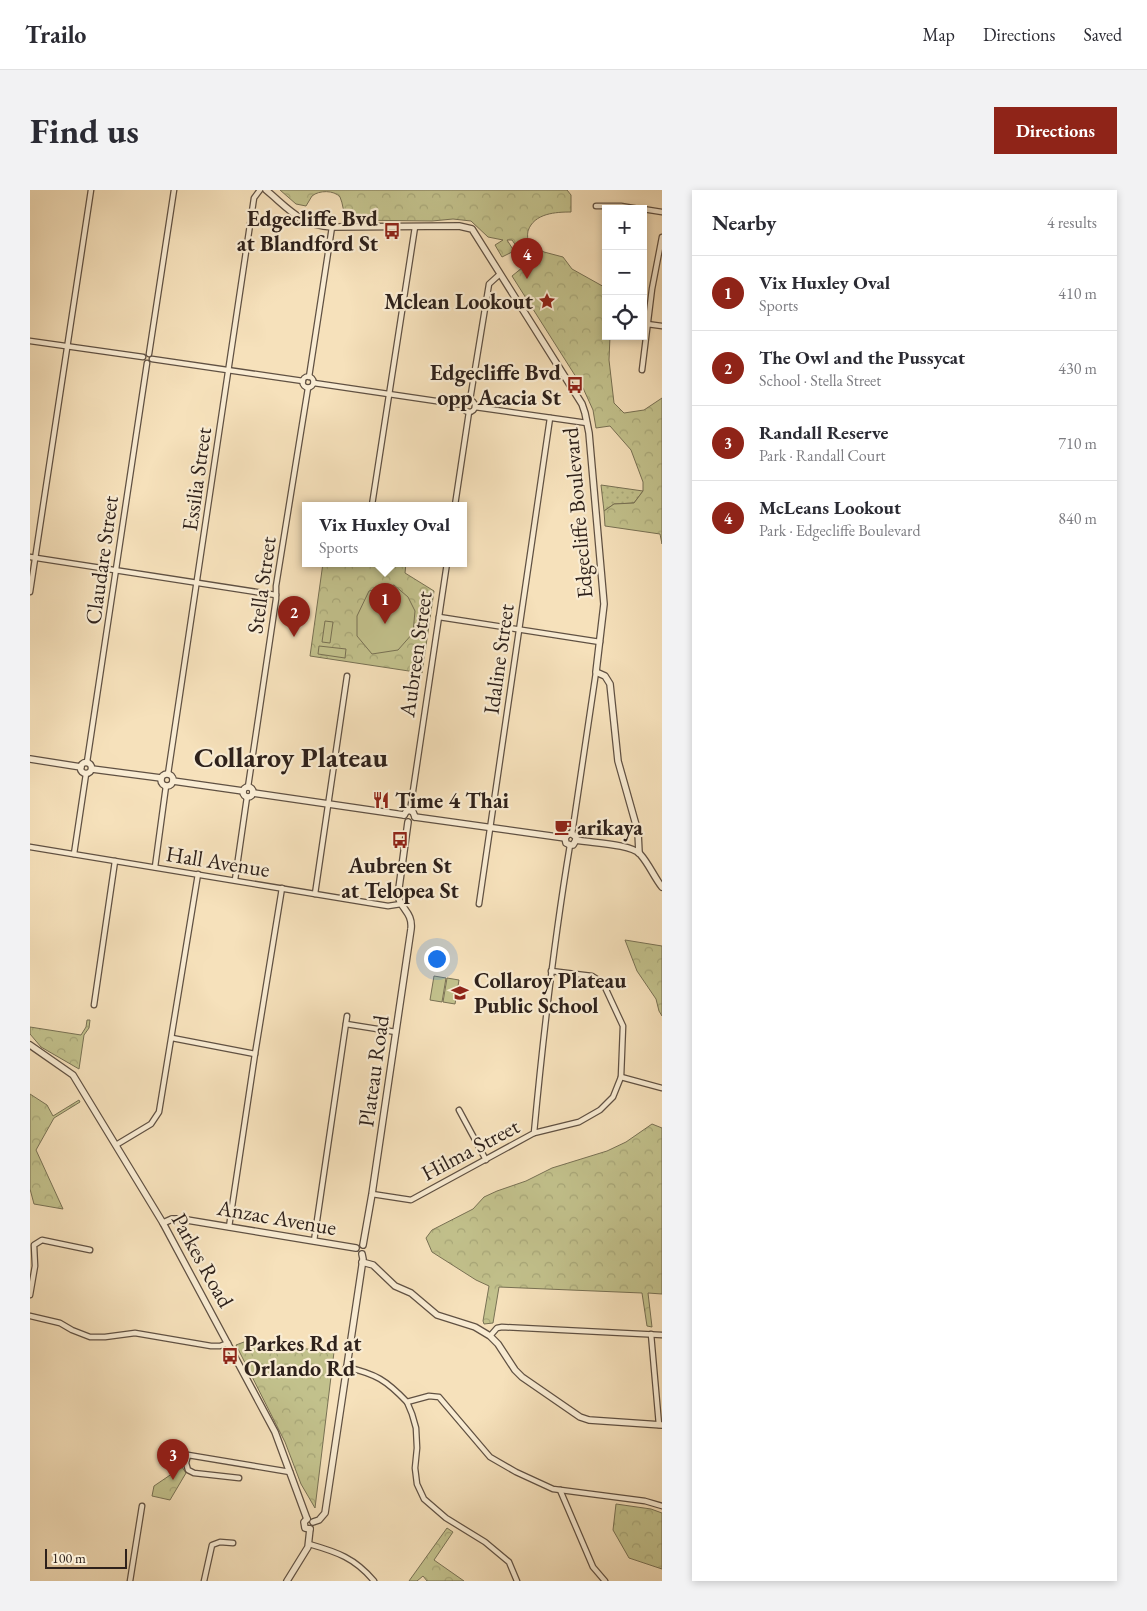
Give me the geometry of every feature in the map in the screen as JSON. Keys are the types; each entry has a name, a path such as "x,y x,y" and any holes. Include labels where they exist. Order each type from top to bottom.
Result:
{"street":[{"path":"30,592 32,557 91,190"},
{"path":"152,359 149,354 174,190"},
{"name":"Essilia Street","path":"168,774 254,198 260,190"},
{"name":"Edgecliffe Boulevard","path":"266,190 302,220 314,225 332,227 459,226 474,230 576,395 585,413 604,604 596,672"},
{"path":"596,206 602,206"},
{"path":"647,210 662,212"},
{"path":"309,377 332,227"},
{"path":"372,502 415,227"},
{"path":"662,237 655,268 647,324 662,326"},
{"path":"470,400 489,284 500,274"},
{"path":"642,370 645,340"},
{"path":"30,341 144,357 149,354"},
{"path":"144,357 144,361 147,362 152,359 303,381"},
{"name":"Claudare Street","path":"87,762 147,362"},
{"path":"303,381 304,378 309,377"},
{"path":"309,377 314,383 463,405"},
{"path":"303,381 304,386 308,388 314,383"},
{"name":"Stella Street","path":"246,789 308,388"},
{"path":"463,405 466,401 470,400"},
{"path":"470,400 474,403 475,407"},
{"path":"463,405 464,409 469,412"},
{"path":"455,502 469,412 475,407"},
{"path":"475,407 587,423"},
{"name":"Idaline Street","path":"479,904 550,418"},
{"path":"32,557 276,595"},
{"name":"Aubreen Street","path":"410,810 446,567"},
{"path":"439,617 600,642"},
{"path":"572,834 596,672 605,676 610,684 618,761 638,832 639,853"},
{"path":"315,894 347,676"},
{"path":"30,760 81,767"},
{"path":"81,767 87,762 92,765 92,769"},
{"path":"81,767 81,770 86,774"},
{"path":"74,854 86,774 92,769"},
{"path":"92,769 161,778 163,775 168,774 173,780 252,789 253,793"},
{"path":"156,867 166,786 161,778"},
{"path":"166,786 170,785 173,780"},
{"path":"235,880 247,797 244,795 246,789"},
{"path":"247,797 253,793 404,815"},
{"path":"404,815 410,810 414,813 415,817"},
{"path":"404,815 404,819 408,822"},
{"path":"415,817 565,838 567,835 572,834"},
{"path":"408,822 415,817"},
{"path":"401,904 398,892 408,822"},
{"path":"572,834 576,837 576,840"},
{"path":"565,838 566,843 570,845 576,840"},
{"path":"576,840 633,849 639,853 662,887"},
{"name":"Hilma Street","path":"372,1194 411,1200 534,1134 551,971 570,845"},
{"name":"Hall Avenue","path":"30,847 388,906 401,904"},
{"path":"94,1005 115,861"},
{"path":"116,1144 151,1124 159,1112 198,874"},
{"path":"229,1227 254,1054 282,888"},
{"name":"Plateau Road","path":"363,1245 412,925 410,917 401,904"},
{"path":"534,1134 579,1122 600,1110 613,1097 621,1077 623,1026 603,983 592,976 551,971"},
{"path":"314,1241 347,1016"},
{"path":"346,1024 396,1032"},
{"path":"172,1038 254,1054"},
{"name":"Parkes Road","path":"30,1045 73,1075 163,1223 275,1432 310,1521 305,1521 304,1525 305,1528 310,1529 309,1544"},
{"path":"621,1077 662,1088"},
{"path":"459,1110 486,1160"},
{"name":"Anzac Avenue","path":"163,1223 175,1219 356,1248"},
{"path":"30,1294 35,1266 34,1244 46,1241 90,1250"},
{"path":"310,1521 322,1518 325,1512 362,1254 365,1250 363,1245 359,1245 356,1248 358,1253 362,1254"},
{"path":"362,1262 373,1265 395,1286 411,1293 437,1315 475,1328 490,1336 522,1377 580,1417 589,1420 660,1425 652,1334"},
{"path":"30,1316 60,1323 90,1337 135,1333 211,1346 220,1346 228,1343"},
{"path":"490,1336 497,1328 502,1327 662,1335"},
{"path":"346,1367 363,1370 378,1376 393,1387 407,1402 416,1428 416,1484 424,1499 446,1518 485,1542 509,1562 517,1581"},
{"path":"407,1402 429,1396 439,1397 490,1457 552,1489 621,1497 662,1506"},
{"path":"239,1478 194,1473 188,1470 186,1463 188,1455 290,1472"},
{"path":"560,1490 593,1567 605,1581"},
{"path":"130,1581 142,1506"},
{"path":"204,1581 212,1545 220,1542 233,1543"},
{"path":"287,1581 309,1544 343,1555 362,1567 374,1581"}],"green space":[{"path":"280,190 567,190 571,195 571,212 552,213 535,220 528,231 528,244 544,252 563,257 572,269 602,286 602,340 610,340 609,360 614,403 624,413 644,410 662,398 662,544 660,534 605,526 604,511 614,504 634,503 643,491 643,482 631,450 610,426 596,428 593,410 583,388 512,276 528,263 512,240 507,240 514,251 502,257 495,245 503,240 488,237 471,221 453,219 432,221 347,220 340,197 334,193 326,192 312,196 306,206 296,204"},
{"path":"601,485 643,491 634,503 614,504 604,511"},
{"path":"322,567 406,567 405,573 434,591 422,673 310,656"},
{"path":"394,585 408,597 415,611 413,633 398,650 372,654 357,636 357,616 369,591"},
{"path":"325,621 333,622 330,643 322,642"},
{"path":"319,646 346,649 345,658 318,654"},
{"path":"625,940 662,946 662,1016 656,999 637,971"},
{"path":"434,976 446,978 442,1002 430,1000"},
{"path":"447,978 459,980 455,1004 443,1002"},
{"path":"87,1020 90,1020 89,1028 84,1035 79,1069 41,1047 30,1034 30,1027 81,1035 86,1027"},
{"path":"30,1094 47,1105 53,1116 79,1100 80,1102 54,1118 36,1150 63,1209 34,1204 30,1189"},
{"path":"652,1124 662,1128 662,1294 648,1293 652,1327 647,1326 642,1293 499,1287 493,1323 484,1324 489,1286 476,1280 432,1252 426,1238 432,1230 473,1209 484,1197 526,1181 552,1168 607,1151 626,1142"},
{"path":"244,1342 334,1352 315,1508 301,1484 285,1442 236,1345"},
{"path":"182,1467 186,1473 170,1500 152,1496 154,1486"},
{"path":"616,1504 651,1509 662,1513 662,1569 629,1558 613,1530"},
{"path":"447,1528 453,1532 434,1560 464,1581 427,1581 423,1576 417,1581 409,1581"}],"place":[{"name":"Edgecliffe Bvd at Blandford St","path":"392,231"},
{"name":"McLeans Lookout","path":"527,279"},
{"name":"Mclean Lookout","path":"547,301"},
{"name":"Edgecliffe Bvd opp Acacia St","path":"575,385"},
{"name":"Vix Huxley Oval","path":"385,624"},
{"name":"The Owl and the Pussycat","path":"294,637"},
{"name":"Time 4 Thai","path":"381,800"},
{"name":"arikaya","path":"563,827"},
{"name":"Aubreen St at Telopea St","path":"400,840"},
{"name":"Collaroy Plateau Public School","path":"460,993"},
{"name":"Parkes Rd at Orlando Rd","path":"230,1356"},
{"name":"Randall Reserve","path":"173,1480"}],"district":[{"name":"Collaroy Plateau","path":"291,757"}]}
